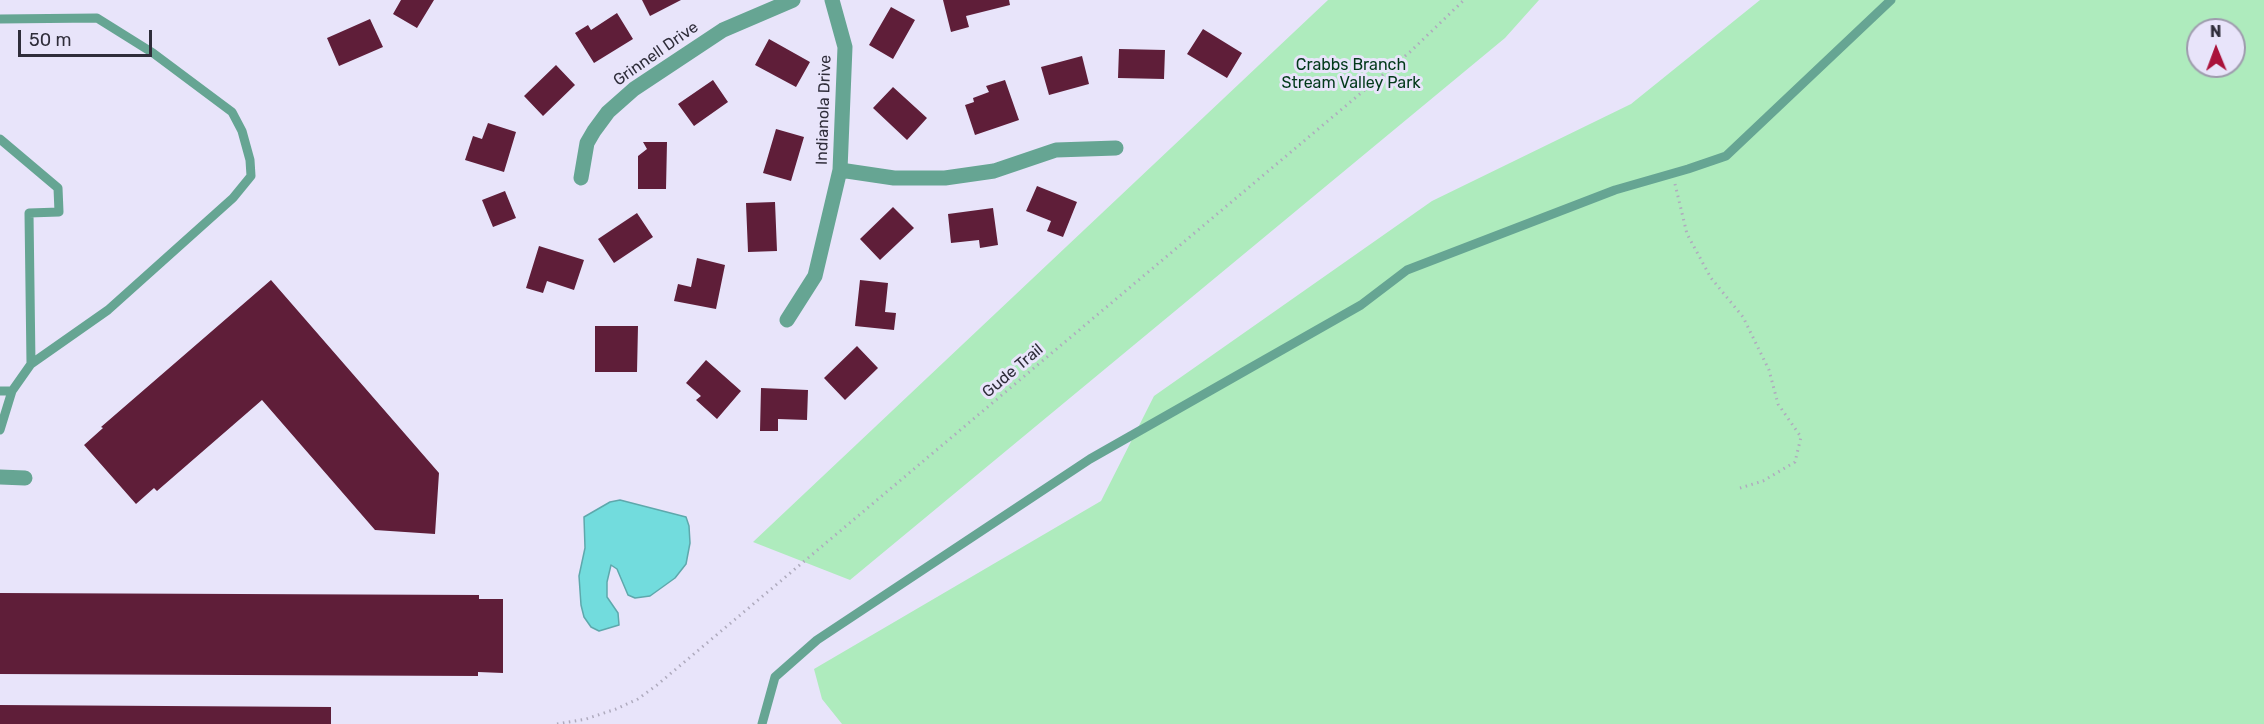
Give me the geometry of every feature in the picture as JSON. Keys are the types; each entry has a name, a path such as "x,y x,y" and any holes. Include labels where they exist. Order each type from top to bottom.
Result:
{"street":[{"name":"Grinnell Drive","path":"580,178 587,143 594,131 608,112 634,89 723,30 793,0"},
{"name":"Indianola Drive","path":"787,320 815,276 840,170 845,47 832,0"},
{"path":"840,170 894,178 945,178 994,171 1056,150 1116,148"},
{"path":"0,477 25,478"}],"lane":[{"path":"762,724 775,677 817,640 1090,459 1361,305 1407,270 1616,190 1726,156 1891,0"},
{"path":"0,19 97,18 153,53 232,112 242,131 250,160 251,176 233,198 108,310 31,364 12,391 0,430"},
{"path":"0,139 58,188 59,212 29,213 31,364"},
{"path":"0,391 12,391"}],"path":[{"name":"Gude Trail","path":"557,724 586,719 616,709 638,699 657,685 1411,51 1464,0"},
{"path":"1672,174 1687,234 1711,278 1743,317 1769,370 1778,404 1801,437 1795,462 1763,481 1740,488"}],"green space":[{"name":"Crabbs Branch Stream Valley Park","path":"1328,0 1539,0 1505,38 850,580 753,542"},
{"path":"1760,0 2264,0 2264,724 842,724 822,699 814,669 1101,501 1154,396 1432,201 1631,104"}],"shaded area":[{"path":"620,500 686,517 690,543 686,564 675,578 650,596 635,598 628,595 617,569 611,565 607,582 607,597 618,613 619,625 599,631 591,627 584,617 581,605 579,576 585,548 584,517 610,502"}],"building":[{"path":"401,0 434,0 417,28 393,14"},
{"path":"642,0 681,0 650,16"},
{"path":"943,0 1009,0 1010,5 966,16 969,27 951,32"},
{"path":"891,7 915,20 893,59 869,45"},
{"path":"617,13 633,39 594,63 575,33 588,25 591,30"},
{"path":"370,19 383,47 339,66 327,38"},
{"path":"1203,29 1242,53 1227,78 1187,54"},
{"path":"769,39 810,62 796,87 755,65"},
{"path":"1119,49 1165,50 1164,79 1118,78"},
{"path":"1082,56 1089,84 1049,95 1041,67"},
{"path":"556,65 575,85 543,116 524,96"},
{"path":"713,80 728,102 694,126 678,104"},
{"path":"1005,80 1019,120 975,135 965,105 974,102 973,98 989,92 986,86"},
{"path":"893,87 927,118 907,140 873,108"},
{"path":"488,123 516,132 504,172 465,160 473,136 482,139"},
{"path":"776,129 804,137 791,181 763,173"},
{"path":"643,142 667,142 666,189 638,189 638,156 647,149"},
{"path":"1037,186 1077,202 1063,237 1047,231 1051,221 1026,211"},
{"path":"505,191 516,218 493,227 482,200"},
{"path":"775,202 777,251 748,252 746,203"},
{"path":"893,207 914,228 880,260 860,239"},
{"path":"993,208 998,245 980,248 979,240 951,243 948,214"},
{"path":"637,213 653,237 614,263 598,239"},
{"path":"539,246 584,260 574,290 547,281 543,293 526,288"},
{"path":"697,258 725,265 716,309 674,301 678,284 691,287"},
{"path":"271,280 439,473 435,534 375,530 262,400 157,491 154,488 136,504 84,445 103,428 101,427"},
{"path":"860,280 888,283 885,312 896,313 894,330 855,326"},
{"path":"595,326 638,326 637,372 595,372"},
{"path":"857,346 878,368 845,400 824,378"},
{"path":"706,360 741,391 717,419 696,400 701,396 686,383"},
{"path":"761,388 808,390 807,420 778,419 778,431 760,431"},
{"path":"0,593 479,595 479,599 503,599 503,673 478,672 478,676 0,674"},
{"path":"0,705 331,707 331,724 0,724"}]}
